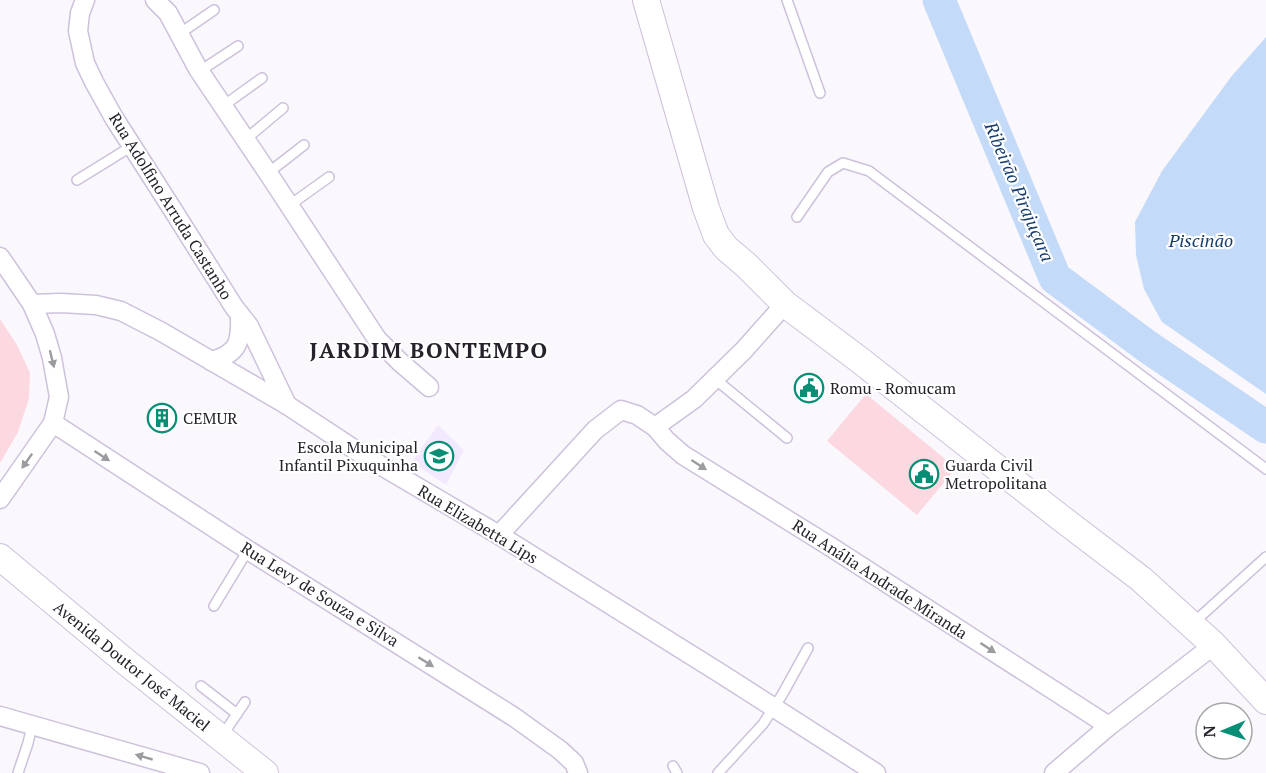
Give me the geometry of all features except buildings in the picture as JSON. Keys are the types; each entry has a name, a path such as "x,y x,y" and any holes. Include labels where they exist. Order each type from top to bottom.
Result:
{"street":[{"name":"Rua Adolfino Arruda Castanho","path":"85,0 80,13 78,31 85,63 94,82 132,146 249,326 287,405"},
{"path":"155,0 168,14 200,71 377,339 429,387"},
{"path":"646,0 706,208 716,235 726,249 785,304 1141,579 1214,645 1266,701"},
{"path":"0,257 32,304 52,358 59,397 53,423 0,499"},
{"name":"Rua Elizabetta Lips","path":"32,304 96,305 121,311 160,331 287,405 363,455 499,535 876,773"},
{"path":"655,427 694,399 744,350 785,304"},
{"path":"212,361 224,358 237,347 241,333 240,315"},
{"name":"Rua Anália Andrade Miranda","path":"499,535 595,430 621,410 655,427 683,455 841,553 1109,726"},
{"name":"Rua Levy de Souza e Silva","path":"53,423 248,550 514,717 560,750 574,763 578,773"},
{"name":"Avenida Doutor José Maciel","path":"0,557 265,773"},
{"path":"1054,773 1109,726 1214,645"},
{"path":"0,716 200,773"}],"lane":[{"path":"788,0 820,93"},
{"path":"179,34 214,10"},
{"path":"200,71 238,46"},
{"path":"223,106 262,78"},
{"path":"246,139 283,108"},
{"path":"268,173 304,145"},
{"path":"77,180 132,146"},
{"path":"797,217 828,172 843,163 869,171 1266,469"},
{"path":"290,205 329,177"},
{"path":"715,379 787,438"},
{"path":"214,606 248,550"},
{"path":"1192,625 1266,557"},
{"path":"718,773 763,724 808,648"},
{"path":"201,686 237,714"},
{"path":"221,738 245,702"},
{"path":"18,773 32,726"}],"shaded area":[{"path":"0,319 17,345 30,373 29,398 18,432 0,463"},
{"path":"866,394 956,468 917,515 827,441"},
{"name":"Escola Municipal Infantil Pixuquinha","path":"438,425 464,450 446,485 412,462"}],"water":[{"name":"Piscinão","path":"1266,37 1266,394 1162,322 1144,289 1136,255 1135,222 1162,171 1231,77"}],"waterway":[{"name":"Ribeirão Pirajuçara","path":"939,0 1055,278 1148,347 1266,427"}],"place":[{"name":"Romu - Romucam","path":"809,388"},
{"name":"CEMUR","path":"162,418"},
{"name":"Escola Municipal Infantil Pixuquinha","path":"439,456"},
{"name":"Guarda Civil Metropolitana","path":"924,474"}],"district":[{"name":"JARDIM BONTEMPO","path":"429,350"}]}
